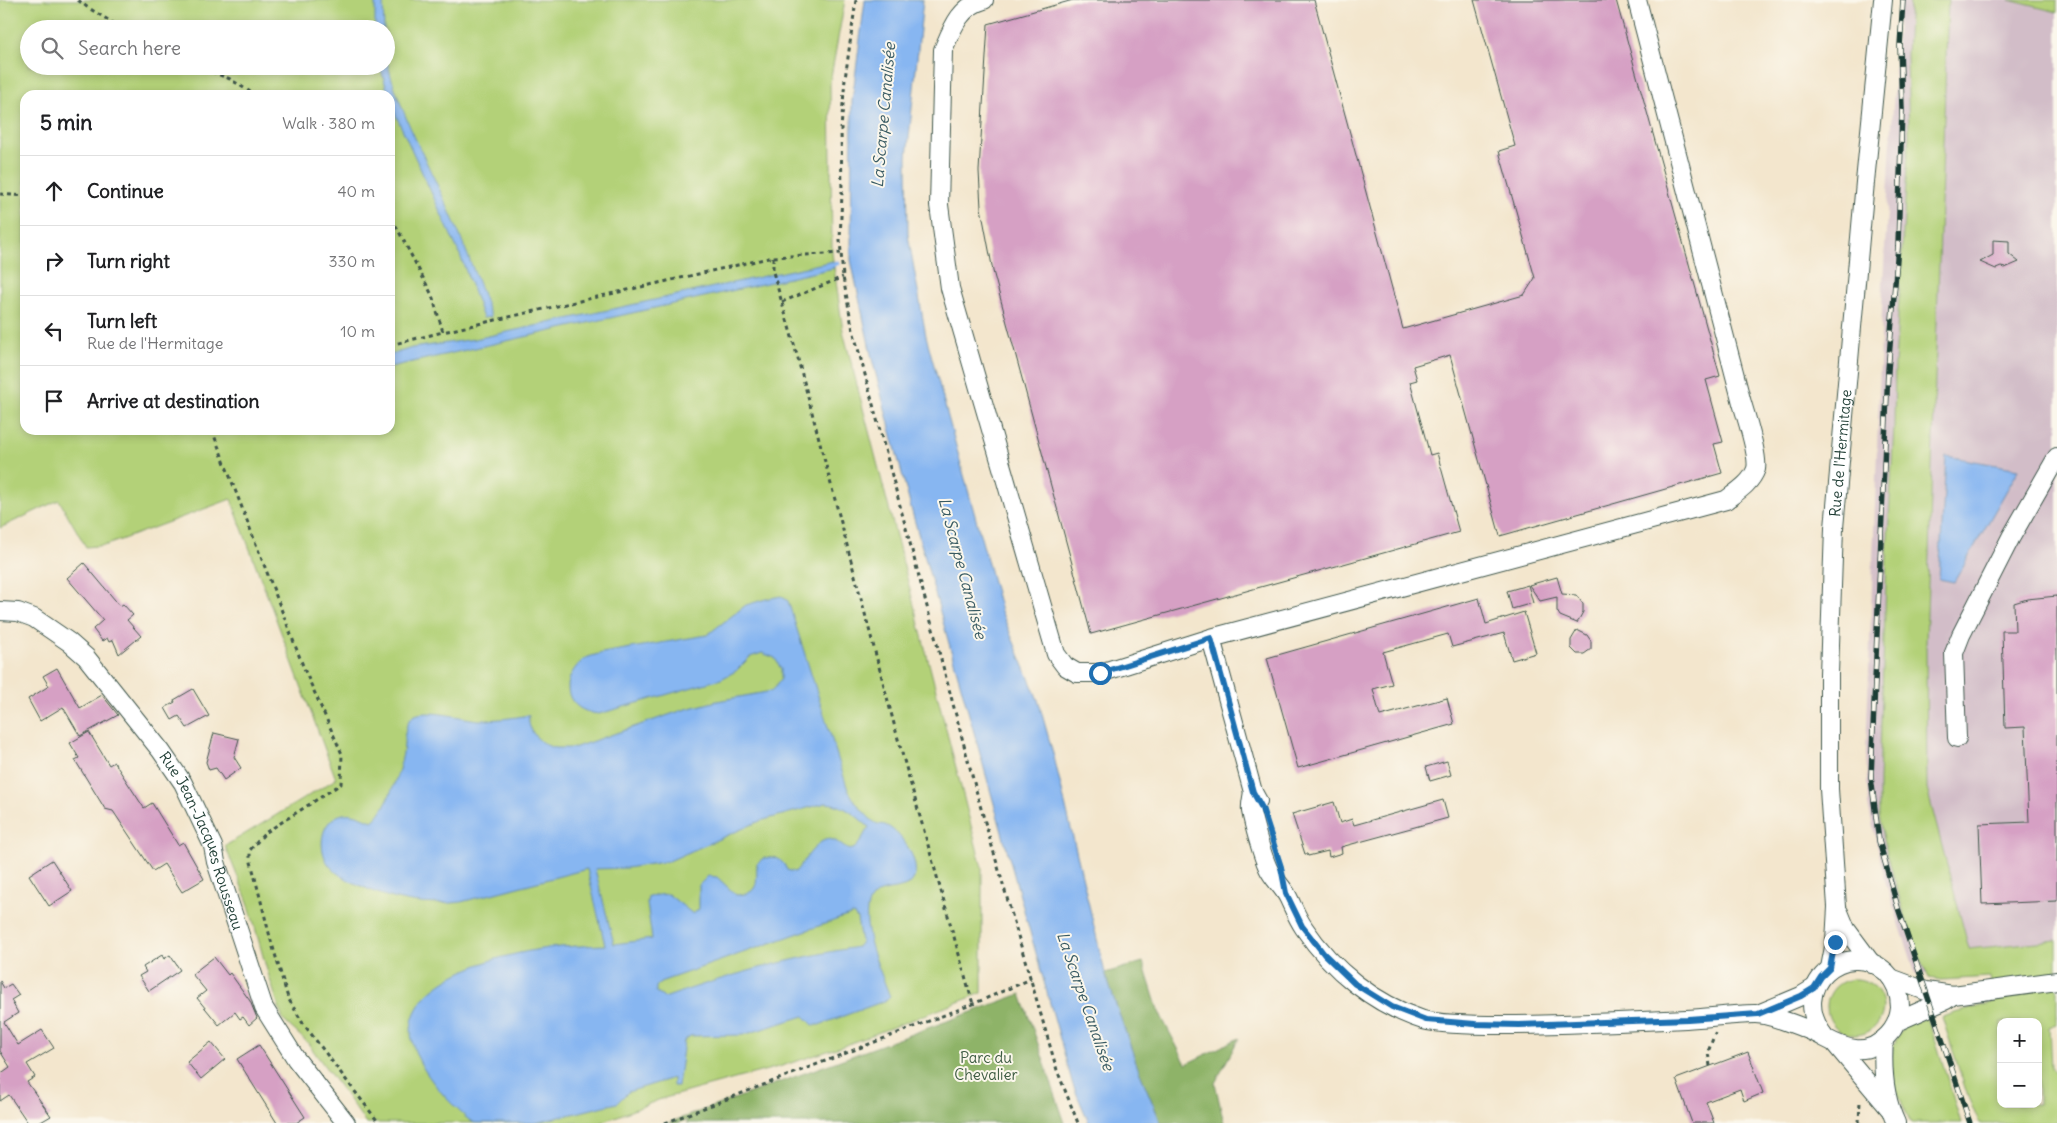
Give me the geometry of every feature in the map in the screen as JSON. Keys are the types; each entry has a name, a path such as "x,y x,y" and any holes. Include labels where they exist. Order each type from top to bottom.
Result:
{"street":[{"path":"984,0 964,10 953,27 943,50 939,205 950,288 1056,654 1065,666 1077,673 1100,673 1211,638 1726,500 1745,486 1756,469 1748,420 1637,0"},
{"name":"Rue de l'Hermitage","path":"1830,968 1835,942 1837,907 1829,780 1829,674 1834,528 1860,230 1883,0"},
{"path":"1956,738 1954,653 1961,635 2011,537 2057,457"},
{"name":"Rue Jean-Jacques Rousseau","path":"0,610 18,612 34,618 69,642 86,657 161,751 183,783 213,846 216,862 264,1008 296,1059 346,1123"},
{"path":"1211,638 1253,792 1262,808 1281,867 1286,893 1307,933 1324,954 1355,984 1392,1007 1426,1020 1475,1024 1519,1025 1688,1019 1758,1014 1801,996 1814,988"},
{"name":"Rue de l'Hermitage","path":"1837,907 1846,929 1872,964"},
{"path":"1893,1115 1817,1027 1812,1014 1811,1001 1814,988 1830,968 1851,961 1872,964 1891,978 1926,990 1953,995 2057,981"},
{"path":"1758,1014 1785,1022 1848,1049 1861,1049 1873,1046 1884,1039 1896,1022 1899,1013 1899,995 1891,978"},
{"path":"1896,1022 1946,1000 1953,995"},
{"path":"1884,1039 1884,1076 1893,1115"}],"path":[{"path":"78,0 108,20"},
{"path":"856,0 845,78 841,129 841,253 843,277 852,326 978,795 1057,1070 1078,1123"},
{"path":"220,75 247,90"},
{"path":"0,194 20,196"},
{"path":"395,225 432,295 443,332"},
{"path":"395,344 773,258 841,253"},
{"path":"773,258 772,272 782,302 898,739 973,1004"},
{"path":"782,302 843,277"},
{"path":"214,435 302,662 342,754 342,784 265,833 250,850 250,858 288,998 302,1022 378,1123"},
{"path":"664,1123 973,1004 1031,979"},
{"path":"1710,1066 1708,1052 1716,1030"}],"shaded area":[{"path":"1899,0 1910,0 1907,55 1909,135 1887,555 1879,815 1902,907 1919,957 1927,974 1916,974 1886,884 1868,805 1866,754 1883,283"},
{"path":"1948,0 2009,0 2057,12 2057,940 1969,949 1927,789 1926,642"}],"green space":[{"path":"0,0 845,0 830,82 832,253 843,331 982,868 982,993 843,1046 782,1066 661,1099 600,1123 366,1123 307,1042 283,1020 248,902 225,846 336,779 231,499 107,545 86,547 59,500 0,528"},
{"path":"1910,0 1948,0 1926,642 1927,789 1969,949 2057,940 2057,1025 2049,1027 2051,1068 2057,1077 2057,1123 1979,1123 1968,1097 1942,1017 1994,1002 1990,977 1942,980 1929,978 1919,957 1902,907 1879,815 1895,364 1909,135 1907,55"},
{"path":"2009,0 2057,0 2057,12"},
{"path":"1143,962 1158,1010 1186,1064 1239,1038 1215,1083 1224,1123 1161,1123 1139,1071 1105,973"},
{"path":"1849,979 1861,979 1871,983 1879,991 1883,1007 1879,1023 1871,1031 1861,1035 1849,1035 1839,1031 1831,1023 1827,1013 1827,1001 1831,991 1839,983"},
{"name":"Parc du Chevalier","path":"1021,994 1065,1123 687,1123 687,1120 668,1123"},
{"path":"1927,1018 1961,1123 1911,1123 1895,1085 1892,1055 1896,1040 1905,1024"}],"water":[{"path":"375,0 383,0 384,20 375,20"},
{"name":"La Scarpe Canalisée","path":"865,0 923,0 907,157 908,235 926,336 1001,611 1038,700 1054,757 1105,973 1139,1071 1161,1123 1089,1123 1073,1085 911,508 872,359 851,260 852,101"},
{"path":"383,75 391,75 403,110 456,225 491,317 483,318 460,255 395,114 395,90 387,90"},
{"path":"833,261 834,268 395,366 395,353 412,348 475,339"},
{"path":"1946,456 2019,469 1954,582 1939,579"},
{"path":"781,596 788,601 848,790 870,819 877,824 889,827 899,836 913,858 915,874 911,883 901,888 878,893 869,902 867,910 868,931 871,943 890,997 887,1000 819,1025 813,1025 804,1016 743,1035 690,1036 684,1041 678,1086 673,1086 673,1078 628,1092 617,1103 535,1123 475,1123 469,1120 449,1101 420,1063 411,1035 412,1022 419,1005 432,991 449,979 489,961 548,948 605,945 587,869 461,902 420,903 382,895 345,878 335,871 329,865 323,851 322,843 325,828 335,817 343,814 354,814 372,821 377,816 396,780 403,753 407,725 412,717 417,714 434,713 479,720 529,715 532,732 540,741 550,747 573,748 683,710 717,701 772,691 781,679 781,669 775,658 762,653 750,657 736,671 721,679 599,714 588,712 572,701 568,686 575,668 587,658 602,653 707,635 746,605","holes":["826,803 844,808 869,827 860,842 853,849 846,848 831,839 826,840 814,848 795,872 787,870 778,859 765,858 757,863 756,882 753,890 744,894 736,895 717,877 708,876 699,885 699,909 693,914 668,894 648,896 647,903 652,939 614,944 595,869 627,868 669,861 760,821","853,914 857,919 861,942 857,947 759,968 664,998 656,992 656,987 660,982"]}],"building":[{"path":"1073,0 1314,0 1403,329 1524,295 1535,278 1499,151 1515,146 1474,0 1616,0 1720,376 1706,380 1723,442 1714,444 1722,473 1500,536 1450,355 1413,366 1417,380 1410,382 1430,455 1437,453 1459,532 1091,634 993,271 981,208 979,171 988,24"},
{"path":"1993,240 2009,241 2009,254 2019,262 2005,268 1996,269 1980,262 1993,255"},
{"path":"84,563 120,606 123,604 133,615 127,620 141,636 119,654 113,640 109,642 107,638 102,641 93,629 103,620 67,578"},
{"path":"1557,577 1562,594 1576,595 1583,604 1583,612 1577,623 1560,616 1557,611 1557,597 1540,601 1529,585"},
{"path":"1528,585 1533,603 1512,609 1507,591"},
{"path":"2057,596 2057,901 1982,904 1979,824 2029,822 2025,727 2005,728 2002,631 2015,631 2014,603 2027,599"},
{"path":"1479,598 1486,624 1524,612 1536,653 1512,660 1504,633 1452,647 1448,634 1383,652 1392,684 1373,689 1380,716 1447,698 1454,724 1298,768 1267,658"},
{"path":"1577,630 1587,635 1591,641 1591,649 1584,654 1577,654 1571,648 1571,640"},
{"path":"57,668 80,708 102,695 118,715 80,736 63,707 40,721 28,699 49,686 43,676"},
{"path":"193,689 209,716 187,728 179,716 172,720 165,708 175,702 174,700"},
{"path":"89,732 109,765 114,762 144,808 152,803 178,845 183,842 204,879 182,892 164,864 153,871 113,811 105,809 75,760 79,758 70,743"},
{"path":"214,733 239,739 234,757 241,768 224,780 216,768 209,770 206,762"},
{"path":"1447,761 1451,775 1430,781 1426,767"},
{"path":"1443,800 1448,818 1341,847 1342,853 1329,857 1328,851 1308,856 1305,854 1292,814 1334,802 1340,823 1352,819 1354,825"},
{"path":"52,860 72,891 49,906 29,875"},
{"path":"162,955 164,959 170,955 180,970 149,991 139,976 146,972 143,967"},
{"path":"214,957 228,975 230,973 250,1001 257,1018 249,1025 243,1017 240,1019 235,1012 219,1025 197,998 206,991 192,974"},
{"path":"0,981 4,988 11,984 19,995 11,1000 18,1013 4,1022 18,1045 42,1030 54,1048 27,1064 35,1077 27,1082 51,1116 39,1123 28,1123 9,1095 0,1101 0,1074 10,1067 0,1051"},
{"path":"211,1042 225,1059 201,1079 187,1062"},
{"path":"259,1045 305,1117 296,1123 277,1123 237,1059"},
{"path":"1748,1052 1763,1093 1744,1101 1740,1089 1706,1102 1714,1123 1692,1123 1676,1079"}],"waterway":[{"path":"828,266 837,263"}],"railway":[{"path":"1903,0 1900,46 1902,109 1898,246 1888,370 1871,777 1879,841 1898,908 1970,1123"}],"route":[{"path":"1100,673 1211,638 1253,792 1262,808 1281,867 1286,893 1302,926 1324,954 1355,984 1392,1007 1426,1020 1519,1025 1688,1019 1758,1014 1801,996 1814,988 1830,968 1835,942"}]}
